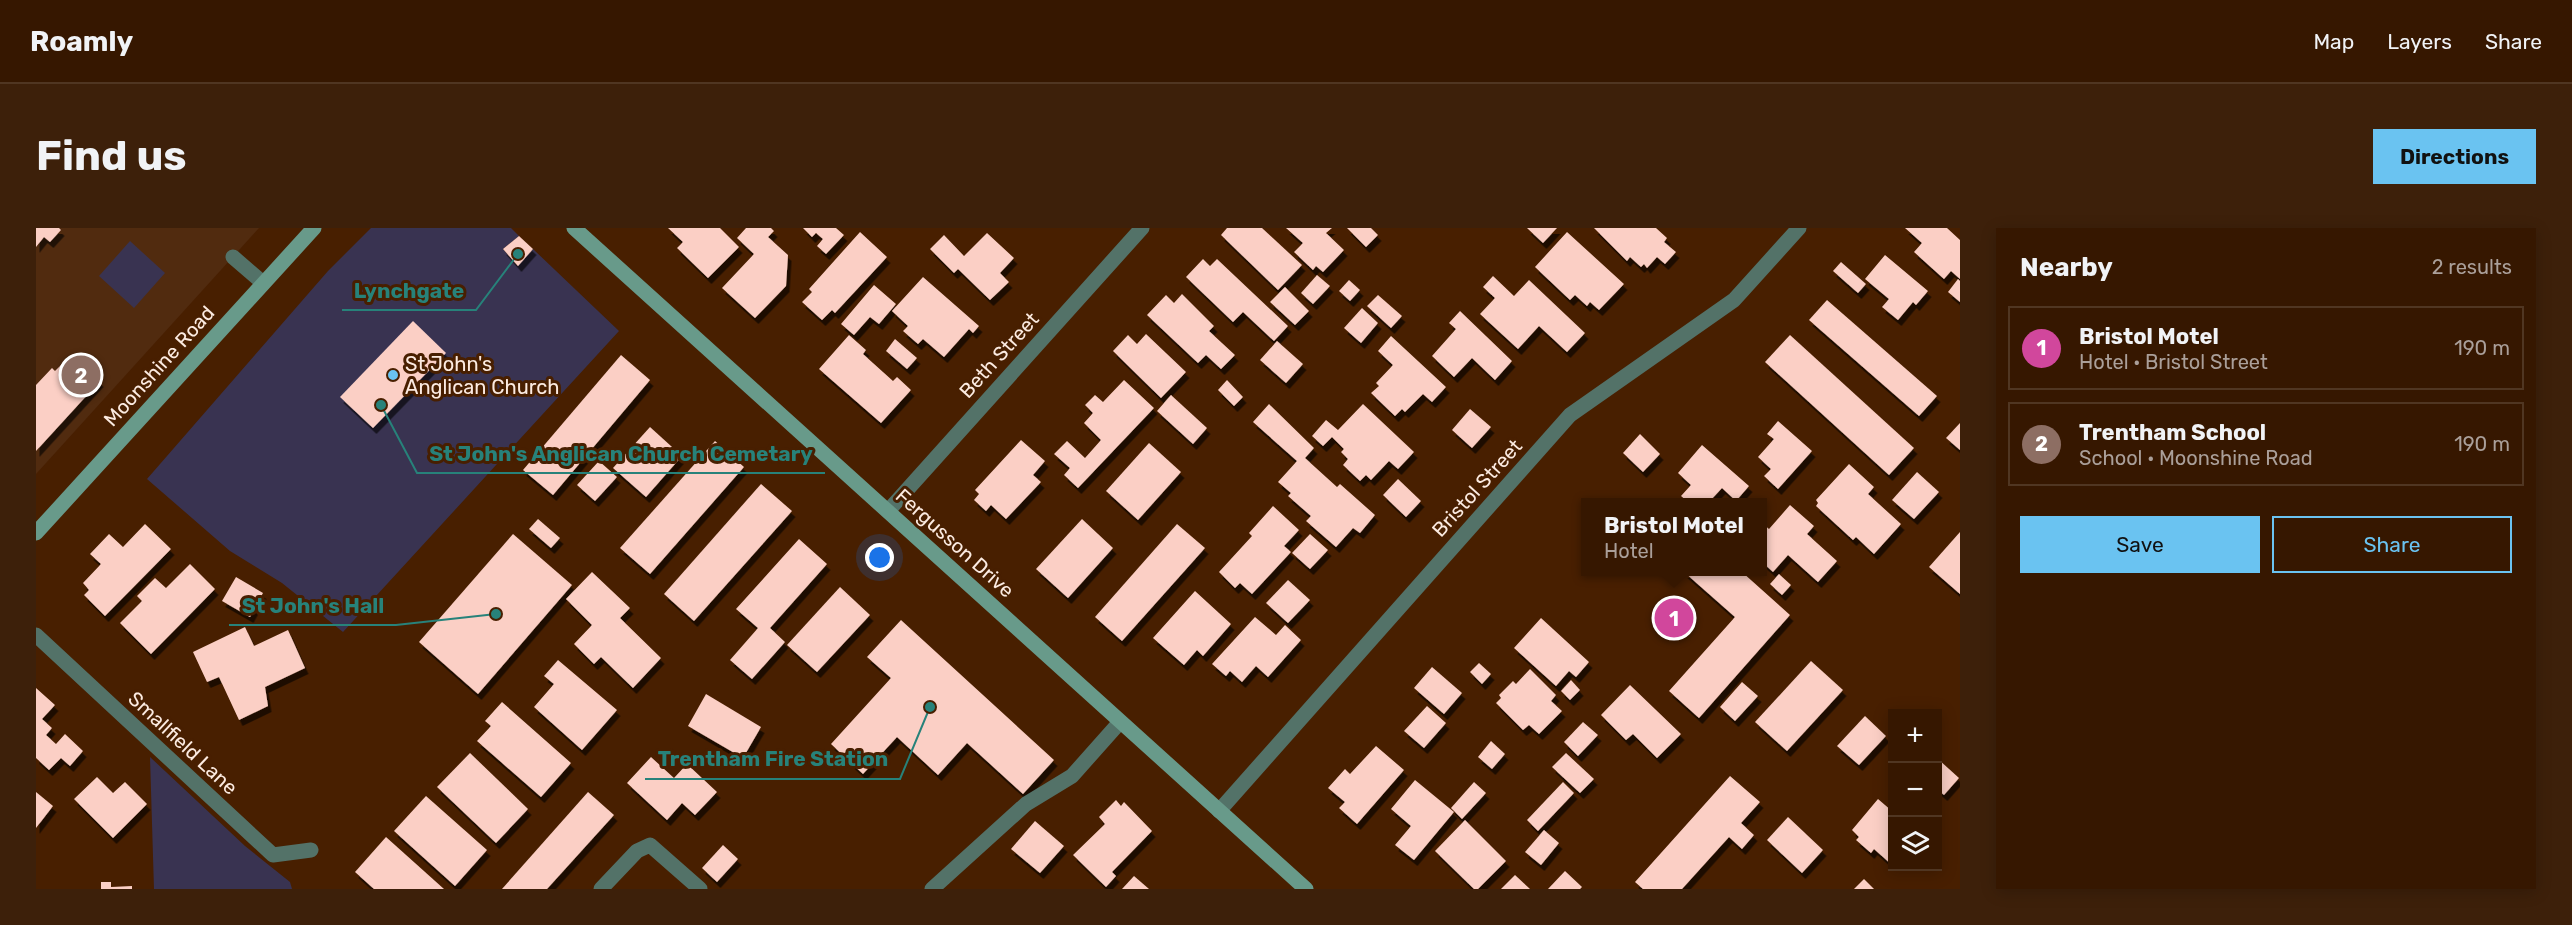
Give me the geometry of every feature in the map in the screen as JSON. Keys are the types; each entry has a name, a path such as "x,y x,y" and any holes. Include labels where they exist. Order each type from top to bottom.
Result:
{"main road":[{"name":"Moonshine Road","path":"36,533 314,228"},
{"name":"Fergusson Drive","path":"574,228 1306,889"}],"street":[{"name":"Beth Street","path":"888,511 1142,228"},
{"name":"Bristol Street","path":"1219,811 1570,415 1734,300 1799,228"},
{"path":"233,257 263,283"},
{"name":"Smallfield Lane","path":"36,635 273,855 311,850"},
{"path":"932,889 1026,804 1072,776 1120,722"},
{"path":"600,889 637,851 650,845 700,889"}],"shaded area":[{"path":"36,228 259,228 36,474"},
{"path":"371,228 511,228 519,236 503,249 517,266 533,249 619,331 343,632 282,583 230,551 147,479 328,271"},
{"path":"130,241 165,273 134,308 99,276"},
{"path":"150,757 245,846 290,882 292,889 154,889"}],"building":[{"path":"36,228 59,228 61,230 50,242 44,237 36,247"},
{"path":"668,228 720,228 739,247 708,278 677,248 683,242"},
{"path":"746,228 771,228 774,231 768,237 788,255 786,286 755,318 722,288 754,254 737,238"},
{"path":"803,228 836,228 844,235 826,254 817,246 823,239 816,233 812,237"},
{"path":"1227,228 1262,228 1302,265 1278,290 1221,235"},
{"path":"1286,228 1332,228 1326,233 1344,250 1323,272 1316,266 1313,270 1294,252 1303,243"},
{"path":"1347,228 1371,228 1378,235 1366,247"},
{"path":"1527,228 1557,228 1543,243"},
{"path":"1594,228 1656,228 1667,238 1664,242 1676,252 1665,264 1657,257 1647,268 1644,264 1641,267 1630,257 1627,261"},
{"path":"1905,228 1947,228 1960,240 1960,279 1951,271 1944,279 1914,252 1922,243"},
{"path":"860,232 887,257 835,313 832,310 822,320 802,302 812,292 809,289"},
{"path":"1567,232 1624,284 1599,310 1590,302 1587,306 1575,295 1570,300 1535,267"},
{"path":"987,233 1014,258 1000,273 1009,282 990,300 958,269 954,273 930,249 944,235 964,256"},
{"path":"519,236 533,249 518,266 503,249"},
{"path":"1885,255 1928,291 1916,305 1913,302 1898,320 1882,307 1889,299 1865,279"},
{"path":"1203,259 1210,266 1217,259 1288,326 1274,341 1243,312 1233,322 1186,277"},
{"path":"1841,262 1866,284 1858,293 1833,271"},
{"path":"1317,275 1330,286 1313,304 1301,293"},
{"path":"1493,276 1514,296 1529,280 1585,333 1567,352 1539,326 1518,349 1480,314 1495,298 1483,287"},
{"path":"923,277 979,326 973,333 969,329 944,357 923,339 918,344 903,331 908,326 892,311"},
{"path":"1958,279 1960,281 1960,302 1948,292"},
{"path":"1349,280 1360,290 1350,301 1339,291"},
{"path":"874,285 896,304 879,324 870,317 854,335 841,324"},
{"path":"1285,287 1309,311 1295,325 1270,302"},
{"path":"1182,294 1214,326 1209,331 1235,355 1221,369 1206,355 1198,363 1147,315 1166,295 1174,303"},
{"path":"1378,295 1402,316 1391,328 1367,306"},
{"path":"1827,300 1937,396 1919,416 1809,320"},
{"path":"1362,308 1378,323 1361,343 1344,328"},
{"path":"1460,311 1512,361 1495,380 1472,358 1454,377 1432,356 1456,329 1449,323"},
{"name":"St John's Anglican Church","path":"413,321 446,353 373,428 340,397"},
{"path":"1146,334 1186,372 1161,398 1113,351 1128,335 1137,344"},
{"path":"849,335 866,350 863,354 893,381 897,377 911,390 881,423 819,369"},
{"path":"1790,335 1914,448 1889,475 1765,362"},
{"path":"1391,336 1446,387 1432,402 1423,394 1405,412 1402,409 1395,416 1371,393 1379,386 1376,383 1393,365 1378,351"},
{"path":"895,339 917,358 907,369 886,351"},
{"path":"1277,341 1303,364 1286,383 1260,360"},
{"path":"71,355 100,381 36,451 36,385 52,368 55,371"},
{"path":"621,355 650,380 553,495 523,470"},
{"path":"1124,380 1154,408 1078,488 1064,475 1070,468 1054,454 1067,441 1085,458 1101,440 1084,423 1093,413 1085,405 1095,395 1103,402"},
{"path":"1227,380 1243,397 1234,406 1218,390"},
{"path":"1171,395 1207,428 1193,444 1157,411"},
{"path":"1269,404 1314,448 1305,458 1337,487 1340,484 1375,515 1360,533 1353,528 1336,547 1306,521 1311,516 1288,496 1291,493 1278,482 1297,461 1253,422"},
{"path":"1363,404 1414,452 1398,469 1389,461 1371,480 1366,475 1360,481 1343,465 1348,459 1341,452 1344,449 1332,437 1323,446 1312,436 1326,420 1338,430"},
{"path":"1470,409 1491,427 1472,448 1452,430"},
{"path":"1778,421 1812,451 1778,489 1764,476 1771,469 1758,457 1774,439 1767,434"},
{"path":"1960,423 1960,450 1946,438"},
{"path":"650,427 682,456 646,497 613,468"},
{"path":"1640,434 1660,454 1643,472 1623,453"},
{"path":"1021,440 1045,461 1033,475 1041,482 1006,519 991,505 986,511 974,500 979,494 975,490"},
{"path":"715,441 744,467 650,574 620,548"},
{"path":"1149,443 1181,472 1138,520 1106,491"},
{"path":"1702,445 1749,486 1739,498 1733,498 1722,488 1713,498 1683,498 1681,496 1691,485 1678,473"},
{"path":"599,461 617,477 595,501 577,485"},
{"path":"1849,464 1874,487 1868,494 1901,524 1874,554 1856,537 1853,540 1816,506 1818,503 1816,500"},
{"path":"1917,472 1939,492 1914,519 1892,500"},
{"path":"1398,479 1421,501 1406,517 1383,495"},
{"path":"761,484 792,511 694,621 664,594"},
{"path":"1790,505 1814,526 1807,534 1837,561 1818,582 1788,555 1773,572 1767,567 1767,527 1769,529"},
{"path":"1273,506 1299,530 1284,546 1291,552 1252,594 1240,583 1235,588 1219,572 1252,536 1249,533"},
{"path":"538,519 560,538 551,548 529,529"},
{"path":"1082,519 1113,548 1068,598 1036,569"},
{"path":"145,524 171,549 105,616 84,595 89,590 83,583 101,564 90,554 109,534 123,547"},
{"path":"1177,524 1205,548 1122,641 1095,617"},
{"path":"1960,532 1960,594 1929,567"},
{"path":"513,534 572,585 478,694 419,642"},
{"path":"1310,534 1328,550 1310,569 1292,553"},
{"path":"799,539 827,564 770,628 785,642 752,679 730,660 758,628 736,609"},
{"path":"190,564 215,589 151,654 120,623 142,601 137,596 155,578 166,588"},
{"path":"592,572 630,608 620,618 661,658 633,688 601,657 594,664 574,644 592,625 566,599"},
{"path":"1779,574 1791,585 1782,595 1770,584"},
{"path":"1689,576 1746,576 1790,615 1699,718 1669,691 1735,617"},
{"path":"236,577 263,593 250,617 222,601"},
{"path":"1288,580 1310,600 1288,623 1266,603"},
{"path":"840,587 870,615 817,672 787,645"},
{"path":"1195,591 1231,624 1203,656 1197,650 1184,665 1153,638"},
{"path":"1255,617 1276,635 1285,625 1301,640 1268,677 1256,666 1242,682 1230,671 1226,676 1212,664"},
{"path":"1541,618 1589,662 1576,677 1569,671 1556,686 1514,648"},
{"path":"901,620 1054,760 1023,794 967,743 938,775 897,737 863,774 831,744 891,678 867,657"},
{"path":"245,627 254,646 288,630 305,668 265,687 268,706 239,720 219,677 207,682 193,652"},
{"path":"558,660 617,710 582,750 534,707 554,684 544,676"},
{"path":"1811,661 1843,690 1787,751 1755,722"},
{"path":"1479,663 1491,674 1482,684 1470,672"},
{"path":"1432,667 1462,693 1444,714 1414,688"},
{"path":"1530,669 1556,695 1551,701 1562,711 1539,734 1529,725 1523,730 1496,703 1501,698 1499,695 1513,681 1516,684"},
{"path":"1571,680 1580,690 1570,700 1561,691"},
{"path":"1742,682 1758,696 1735,721 1720,707"},
{"path":"1630,685 1681,734 1657,758 1633,734 1626,740 1601,715"},
{"path":"36,688 55,705 42,719 52,728 46,735 56,744 65,734 83,751 70,766 61,758 49,770 36,758"},
{"path":"706,694 761,727 743,758 688,726"},
{"path":"502,702 571,763 541,797 477,741 491,726 485,721"},
{"path":"1427,706 1446,723 1424,748 1404,731"},
{"path":"1865,716 1886,736 1859,765 1837,746"},
{"path":"1583,722 1598,735 1578,756 1564,742"},
{"path":"1491,741 1505,754 1492,769 1478,757"},
{"path":"1376,746 1404,770 1357,824 1339,808 1345,802 1328,788 1345,769 1350,774"},
{"path":"470,753 528,809 496,843 437,787"},
{"path":"1566,753 1594,779 1580,793 1552,767"},
{"path":"651,757 674,778 687,764 717,792 695,815 682,803 667,820 627,783"},
{"path":"1942,763 1959,778 1944,795 1942,793"},
{"path":"1730,776 1760,802 1741,823 1754,835 1742,849 1729,837 1682,889 1643,889 1635,882"},
{"path":"97,777 113,793 125,782 147,804 113,838 74,799"},
{"path":"1415,780 1454,812 1414,860 1395,845 1411,826 1391,809"},
{"path":"1474,782 1486,793 1462,819 1451,808"},
{"path":"1563,782 1574,793 1538,831 1527,820"},
{"path":"36,792 53,806 36,828"},
{"path":"588,792 614,815 547,889 502,889"},
{"path":"426,796 487,850 455,886 394,831"},
{"path":"1878,799 1888,808 1888,861 1874,849 1871,853 1856,840 1859,837 1852,830"},
{"path":"1116,800 1121,806 1124,802 1152,831 1112,872 1116,876 1106,887 1073,855 1105,824 1099,817"},
{"path":"1788,817 1823,850 1802,873 1767,840"},
{"path":"1465,820 1506,861 1478,889 1474,889 1435,851"},
{"path":"1035,821 1064,846 1040,873 1011,849"},
{"path":"1544,830 1559,843 1541,865 1525,852"},
{"path":"386,837 444,889 374,889 355,872"},
{"path":"723,845 738,859 717,882 702,868"},
{"path":"1565,871 1582,887 1580,889 1548,889"},
{"path":"1515,875 1530,889 1501,889"},
{"path":"1134,876 1149,889 1122,889"},
{"path":"1864,879 1874,889 1854,889"},
{"path":"101,882 111,882 111,887 132,886 132,889 101,889"}],"place":[{"name":"Lynchgate","path":"518,254"},
{"name":"Trentham School","path":"81,375"},
{"name":"St John's Anglican Church","path":"393,375"},
{"name":"St John's Anglican Church Cemetary","path":"381,405"},
{"name":"St John's Hall","path":"496,614"},
{"name":"Bristol Motel","path":"1674,618"},
{"name":"Trentham Fire Station","path":"930,707"}]}
